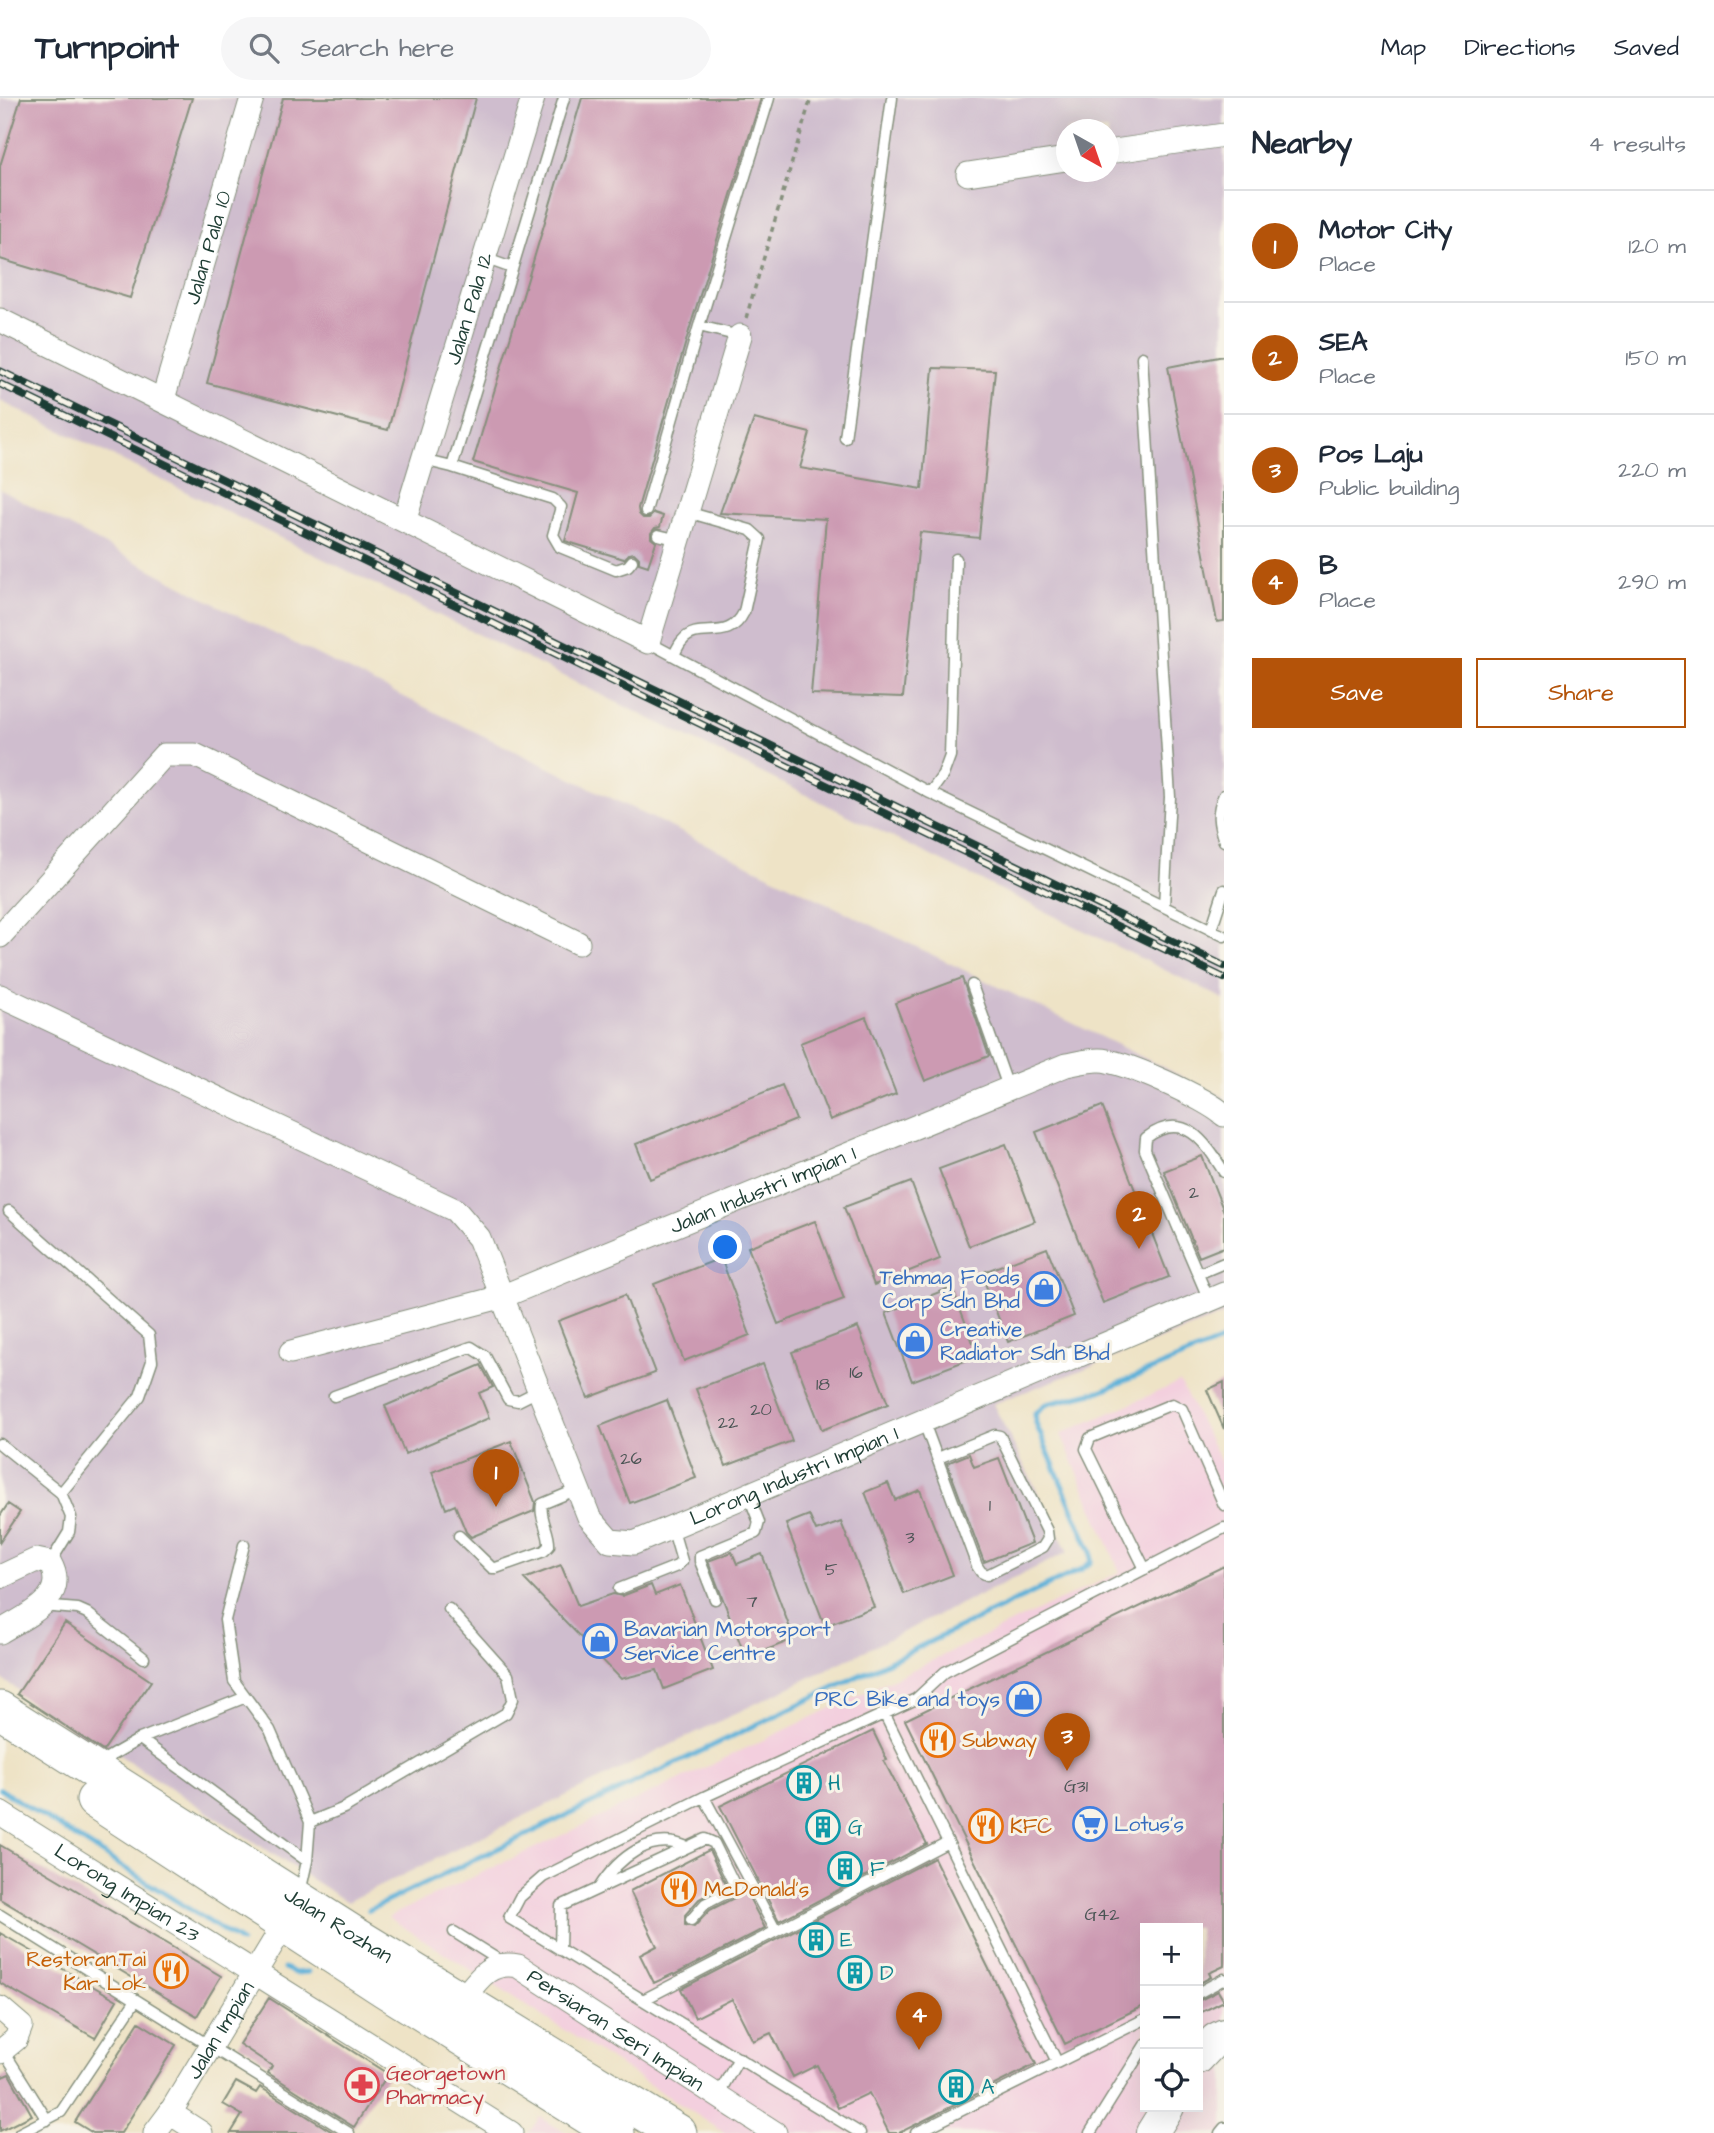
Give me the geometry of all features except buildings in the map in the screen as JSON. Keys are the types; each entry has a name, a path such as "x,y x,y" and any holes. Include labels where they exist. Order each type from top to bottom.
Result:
{"main road":[{"name":"Jalan Rozhan","path":"0,1710 90,1767 292,1912 610,2131"},
{"name":"Jalan Rozhan","path":"0,1739 292,1912 462,2000 678,2133"}],"street":[{"name":"Jalan Pala 10","path":"163,399 252,98"},
{"name":"Jalan Pala 12","path":"405,519 533,98"},
{"path":"1119,150 1224,135"},
{"path":"968,174 1056,161"},
{"path":"0,320 648,642 668,538 687,512 740,337"},
{"path":"0,936 164,755 195,755 578,943"},
{"name":"Lorong Industri Impian 1","path":"0,996 454,1210 479,1238 589,1517 610,1541 634,1543 1216,1297"},
{"name":"Jalan Industri Impian 1","path":"291,1352 501,1297 1066,1065 1099,1060 1123,1063 1194,1097 1224,1115"},
{"path":"0,1577 36,1560 50,1563 55,1573 55,1588 50,1599 1,1632"},
{"name":"Lorong Impian 23","path":"0,1813 255,1973"},
{"name":"Jalan Impian","path":"155,2133 170,2113 292,1912"},
{"path":"462,2000 478,1979 503,1963"},
{"name":"Persiaran Seri Impian","path":"503,1963 518,1966 775,2133"},
{"path":"255,1973 511,2133"},
{"path":"0,2008 21,2026 16,2039 2,2051"},
{"path":"1152,2133 1165,2112"},
{"path":"170,2113 201,2133"}],"lane":[{"path":"452,467 564,98"},
{"path":"646,511 769,98"},
{"path":"845,438 892,98"},
{"path":"484,258 512,268"},
{"path":"699,326 740,337"},
{"path":"1142,357 1170,797 1164,906"},
{"path":"423,460 553,499 560,503 561,507 553,535 560,547 616,570 628,566 632,561"},
{"path":"674,655 681,641 688,635 729,630 738,623 744,612 760,539 750,530 687,512"},
{"path":"930,793 943,775 950,757 956,559"},
{"path":"648,642 930,793 1224,936"},
{"path":"1224,795 1219,805 1217,821 1224,841"},
{"path":"1211,930 1224,890"},
{"path":"972,985 1008,1087"},
{"path":"1216,1297 1198,1274 1145,1150 1146,1138 1159,1128 1188,1128 1204,1142 1224,1172"},
{"path":"9,1212 149,1335 152,1361 140,1396 61,1493"},
{"path":"1198,1274 1224,1264"},
{"path":"334,1396 471,1347 485,1356 508,1399 518,1401 538,1391"},
{"path":"1145,1569 1086,1448 1090,1437 1172,1404 1178,1406 1182,1409 1224,1505"},
{"path":"923,1420 937,1458 982,1572 987,1575 1043,1548 1048,1539 1046,1531 1000,1436 995,1435 937,1458"},
{"path":"0,1444 61,1493 71,1517 69,1532 50,1563"},
{"path":"459,1536 496,1568 544,1551 550,1541 540,1510 542,1504 578,1489"},
{"path":"715,1599 700,1556 756,1533 759,1522 748,1494"},
{"path":"619,1589 677,1566 681,1561 672,1527"},
{"path":"860,2133 509,1918 520,1896 543,1877 704,1797 916,1699 945,1672 1224,1528"},
{"path":"244,1545 225,1620 234,1681 270,1730 310,1822 307,1861 292,1912"},
{"path":"41,1606 78,1609 87,1613 144,1658"},
{"path":"310,1822 344,1808 506,1713 513,1699 508,1675 449,1609"},
{"path":"90,1767 140,1739 246,1697"},
{"path":"884,1713 1057,2062"},
{"path":"140,1739 307,1861"},
{"path":"704,1797 776,1931"},
{"path":"560,1950 561,1906 705,1839 714,1843 736,1888 705,1904 691,1920"},
{"path":"599,1888 623,1859 642,1847 660,1842 674,1842 687,1847"},
{"path":"643,2000 948,1842"},
{"path":"0,1915 349,2133"},
{"name":"Persiaran Seri Impian","path":"454,1932 503,1963"},
{"path":"1203,1990 1224,1979"},
{"path":"20,2133 61,2112 136,2000"},
{"path":"916,2133 1140,2022"},
{"path":"1090,2133 1142,2049"},
{"path":"2,2051 47,2120"},
{"path":"716,2097 739,2059"},
{"path":"1220,2133 1224,2128"}],"path":[{"path":"740,337 811,98"}],"shaded area":[{"path":"0,98 1224,98 1224,999 0,401"},
{"path":"0,489 236,615 1224,1097 1224,1315 993,1404 1068,1552 347,1902 0,1678"},
{"path":"1180,1382 1224,1468 1224,2133 725,2133 388,1917 1120,1572 1061,1434"},
{"path":"540,2117 566,2133 529,2133"}],"waterway":[{"path":"369,1910 1082,1569 1091,1562 1091,1552 1036,1424 1035,1414 1047,1404 1100,1391 1224,1340"},
{"path":"0,1789 241,1942"},
{"path":"284,1968 295,1973 308,1972"}],"railway":[{"path":"0,371 1224,966"},
{"path":"0,384 1224,978"}],"place":[{"name":"SEA","path":"1139,1249"},
{"name":"Tehmag Foods Corp Sdn Bhd","path":"1044,1289"},
{"name":"Creative Radiator Sdn Bhd","path":"915,1341"},
{"name":"Motor City","path":"496,1507"},
{"name":"Bavarian Motorsport Service Centre","path":"600,1641"},
{"name":"PRC Bike and toys","path":"1024,1699"},
{"name":"Subway","path":"938,1740"},
{"name":"Pos Laju","path":"1067,1771"},
{"name":"H","path":"804,1783"},
{"name":"Lotus's","path":"1090,1824"},
{"name":"KFC","path":"986,1826"},
{"name":"G","path":"823,1827"},
{"name":"F","path":"845,1869"},
{"name":"McDonald's","path":"679,1889"},
{"name":"E","path":"816,1940"},
{"name":"Restoran.Tai Kar Lok","path":"171,1971"},
{"name":"D","path":"855,1973"},
{"name":"B","path":"919,2050"},
{"name":"Georgetown Pharmacy","path":"362,2085"},
{"name":"A","path":"956,2087"}]}
